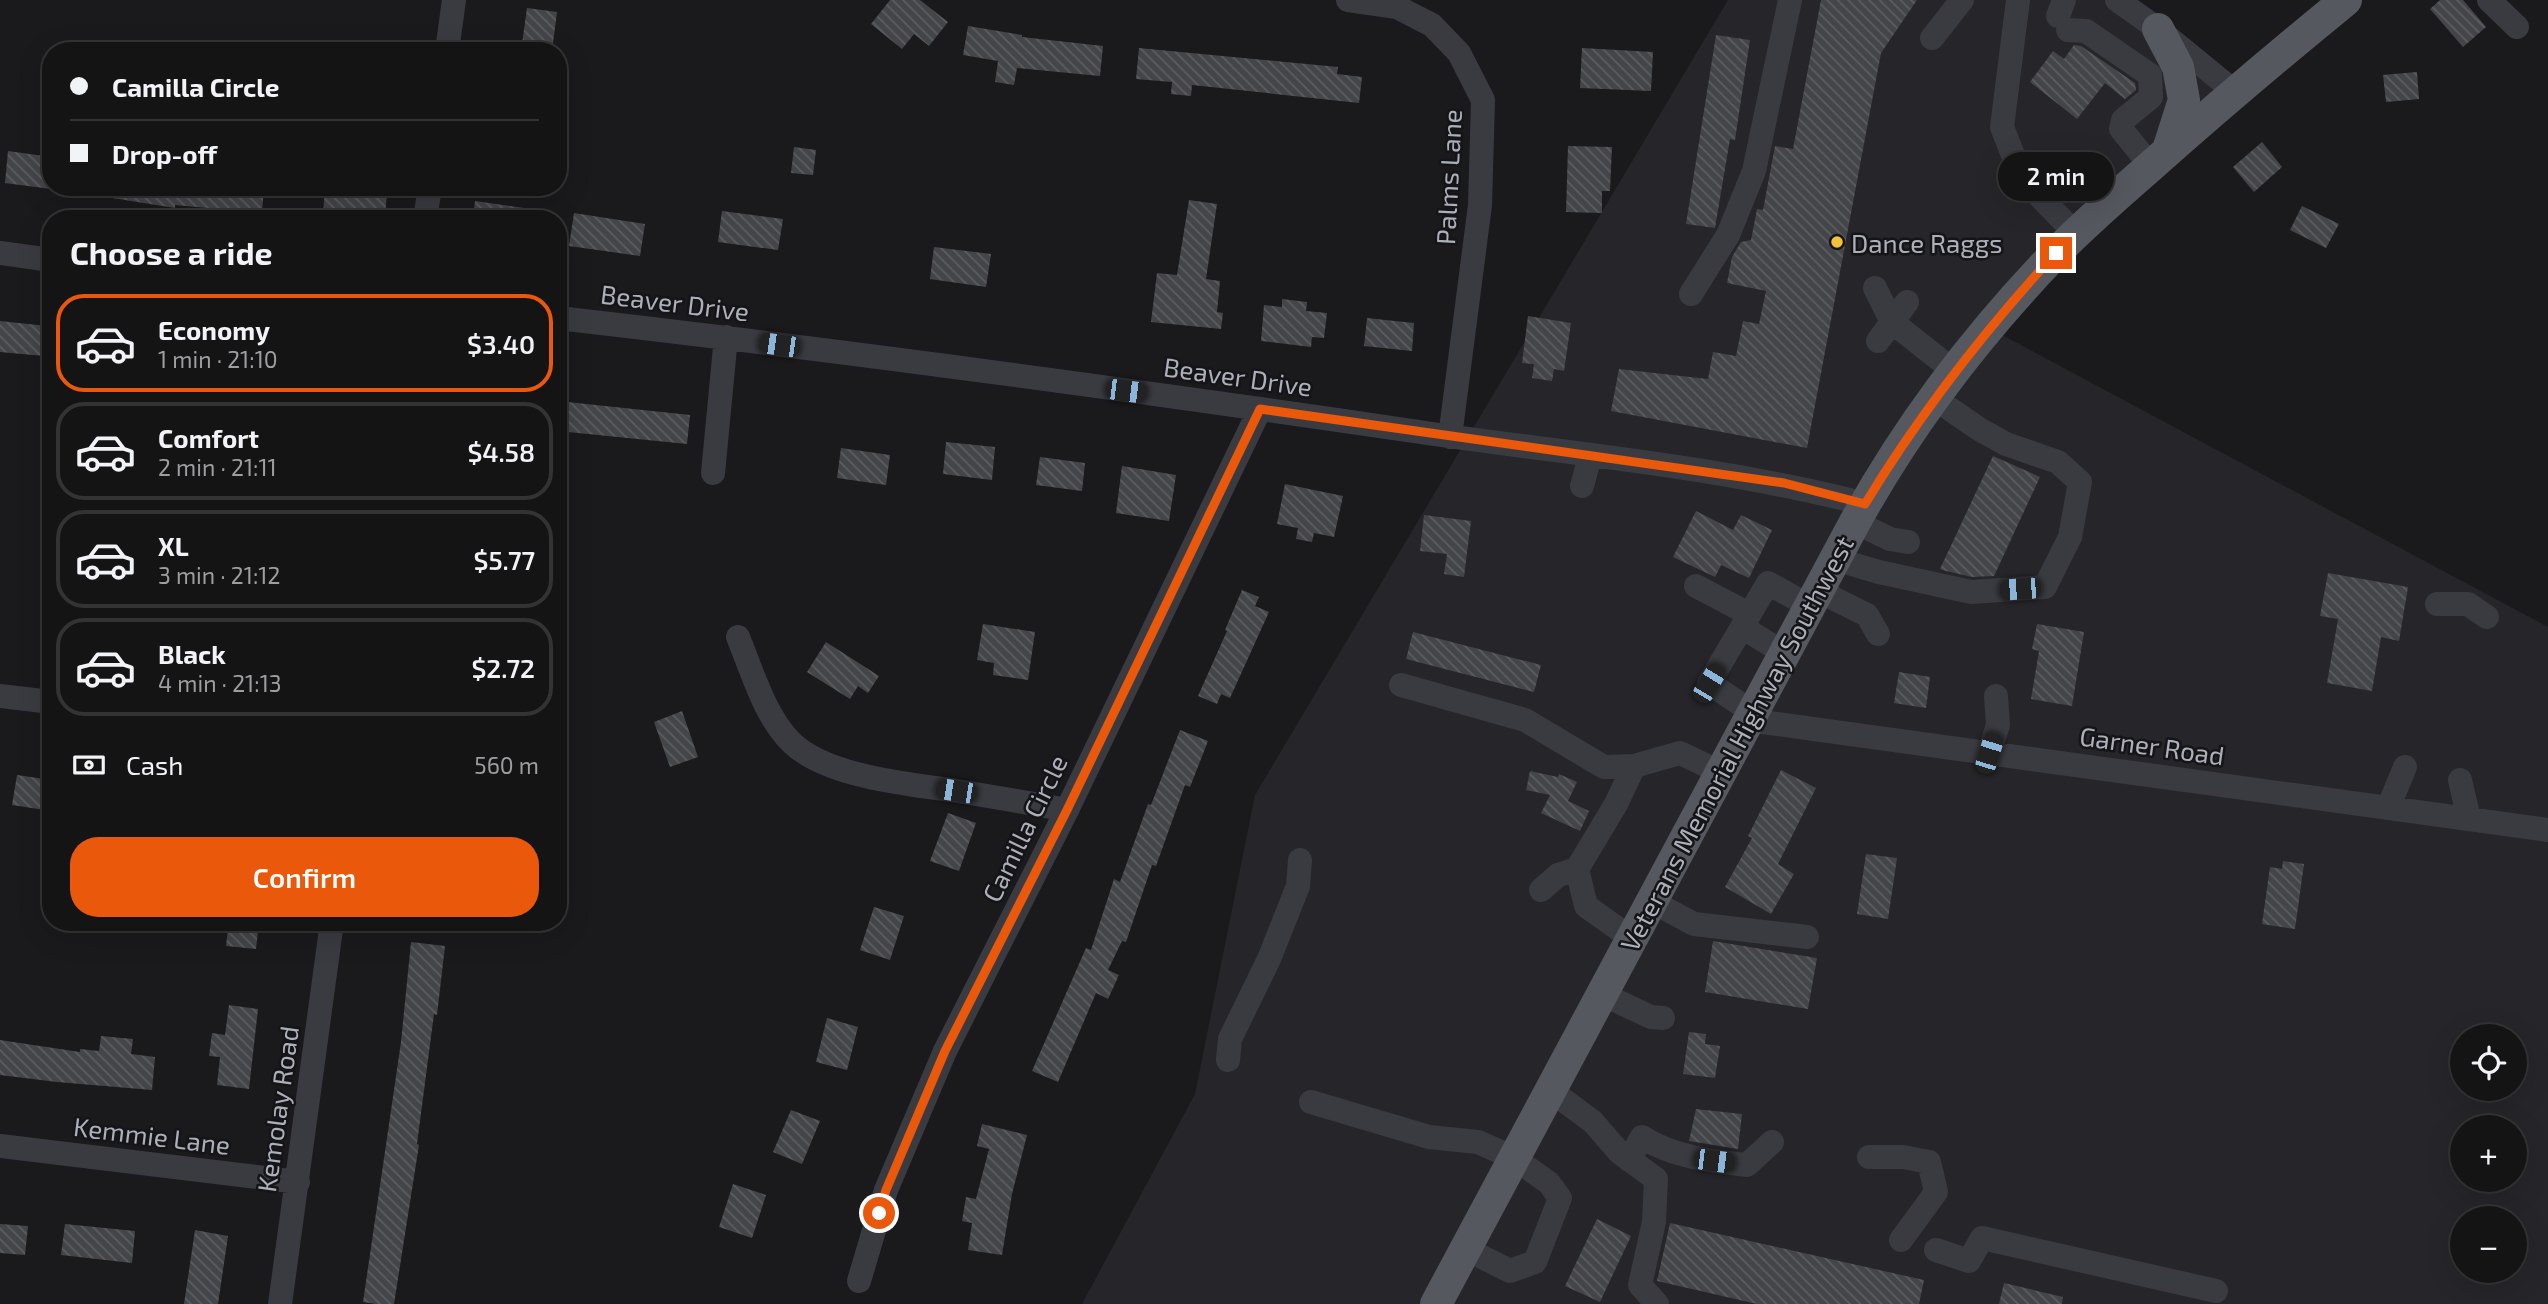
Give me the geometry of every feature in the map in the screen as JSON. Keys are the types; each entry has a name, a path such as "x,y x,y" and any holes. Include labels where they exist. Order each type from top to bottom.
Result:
{"main road":[{"name":"Veterans Memorial Highway Southwest","path":"1436,1304 1813,598 1860,513 1934,398 2020,291 2076,234 2235,92 2346,0"},
{"path":"2158,29 2178,67 2184,100 2159,159"}],"street":[{"path":"448,42 454,0"},
{"name":"Palms Lane","path":"1348,0 1397,7 1432,25 1459,54 1483,100 1480,205 1450,437"},
{"path":"1691,294 1728,235 1754,171 1790,0"},
{"path":"1932,38 1962,0"},
{"path":"2018,0 2002,127 2022,178 2076,234"},
{"path":"2118,0 2235,92"},
{"path":"2489,0 2517,27"},
{"path":"2063,16 2150,75 2151,97 2123,120 2121,129 2159,159"},
{"path":"0,253 42,259"},
{"path":"1875,288 1892,322 1954,371"},
{"name":"Beaver Drive","path":"567,319 726,337 1784,483 1860,513 1890,539 1908,542"},
{"path":"713,473 726,337"},
{"path":"1835,559 1879,572 1971,592 2045,587 2070,537 2080,482 2058,462 2006,444 1934,398"},
{"name":"Camilla Circle","path":"859,1281 886,1190 945,1051 1067,810 1260,409"},
{"path":"1582,486 1590,456"},
{"path":"1750,716 1709,683 1768,583 1867,614 1878,634"},
{"path":"1696,586 1745,620 1784,653"},
{"path":"2437,604 2468,604 2487,617"},
{"path":"738,637 773,719 791,742 811,757 878,779 1067,810"},
{"path":"1401,685 1525,720 1604,767 1634,766 1680,753 1720,772"},
{"path":"0,696 42,701"},
{"path":"1989,753 1998,725 1996,696"},
{"name":"Garner Road","path":"1750,716 1989,753 2548,830"},
{"path":"1541,890 1558,875 1577,869 1616,804 1634,766"},
{"path":"2388,808 2405,767"},
{"path":"2460,779 2469,819"},
{"path":"1228,1060 1230,1039 1269,959 1298,886 1300,860"},
{"path":"1577,869 1586,906 1631,939"},
{"path":"1651,901 1695,924 1807,937"},
{"name":"Kemolay Road","path":"280,1304 331,931"},
{"path":"1602,995 1651,1017 1663,1018"},
{"path":"1550,1090 1593,1122 1619,1152 1656,1179 1654,1222 1640,1285 1657,1304"},
{"path":"1311,1102 1429,1137 1478,1142 1514,1158 1549,1182 1560,1198 1535,1262 1510,1271 1466,1249"},
{"path":"1629,1160 1642,1136 1661,1149 1714,1161 1747,1165 1772,1142"},
{"name":"Kemmie Lane","path":"0,1146 298,1182"},
{"path":"1869,1157 1903,1157 1929,1162 1936,1192 1901,1240"},
{"path":"1936,1250 1969,1261 1982,1238 2216,1291"}],"shaded area":[{"path":"1728,0 2104,0 2226,97 1989,328 2548,627 2548,1304 1082,1304 1195,1094 1255,795"}],"building":[{"path":"890,0 920,0 948,22 929,46 914,34 902,49 871,24"},
{"path":"1821,0 1917,0 1881,53 1807,448 1611,411 1619,369 1708,379 1713,352 1736,356 1743,321 1759,324 1766,291 1727,283 1732,257 1741,242 1751,240 1757,209 1763,210 1775,146 1793,149"},
{"path":"2440,0 2463,0 2486,27 2463,47 2430,9"},
{"path":"527,8 557,12 553,42 522,42"},
{"path":"968,26 1022,37 1103,46 1100,76 1017,68 1014,85 995,82 998,61 963,55"},
{"path":"1716,35 1750,40 1735,140 1730,139 1715,228 1686,224"},
{"path":"2074,45 2081,46 2135,83 2136,90 2125,99 2105,83 2077,119 2030,82 2053,51 2064,59"},
{"path":"1139,48 1338,67 1337,74 1362,77 1359,103 1192,85 1191,96 1171,94 1172,82 1136,79"},
{"path":"1582,48 1653,52 1651,91 1580,88"},
{"path":"2417,72 2419,99 2386,102 2383,75"},
{"path":"2262,142 2282,167 2254,192 2233,167"},
{"path":"1568,146 1612,147 1610,191 1602,191 1602,213 1566,212"},
{"path":"794,147 816,150 813,175 791,173"},
{"path":"8,151 42,156 42,188 5,183"},
{"path":"263,196 262,210 175,205 175,208 106,197"},
{"path":"324,196 387,196 386,210 323,210"},
{"path":"1189,200 1217,204 1206,279 1220,281 1217,312 1223,313 1221,329 1151,322 1157,273 1177,275"},
{"path":"475,201 524,208 524,210 474,210"},
{"path":"2302,206 2339,224 2326,248 2290,230"},
{"path":"722,211 783,219 778,250 718,242"},
{"path":"574,213 645,224 640,256 569,246"},
{"path":"934,247 991,254 986,287 930,279"},
{"path":"1282,299 1307,302 1306,311 1327,313 1324,338 1312,337 1311,347 1261,341 1264,305 1282,307"},
{"path":"1528,316 1571,323 1564,371 1554,369 1552,381 1532,378 1534,364 1522,363"},
{"path":"1367,318 1414,323 1412,351 1364,346"},
{"path":"0,321 42,325 42,356 0,352"},
{"path":"567,402 690,415 687,444 567,432"},
{"path":"946,442 995,447 992,480 943,474"},
{"path":"841,448 890,455 886,485 837,478"},
{"path":"1993,456 2040,477 1994,576 1972,577 1940,569"},
{"path":"1040,457 1085,463 1082,491 1036,485"},
{"path":"1122,466 1176,475 1169,521 1116,513"},
{"path":"1285,484 1343,496 1334,537 1314,533 1312,542 1296,539 1298,528 1277,524"},
{"path":"1696,511 1733,530 1741,515 1772,530 1749,578 1721,565 1715,577 1673,557"},
{"path":"1424,515 1471,521 1464,577 1444,574 1447,554 1420,551"},
{"path":"2328,573 2408,587 2399,641 2381,637 2372,691 2327,683 2338,619 2320,616"},
{"path":"1242,590 1259,597 1255,606 1269,612 1230,698 1221,694 1217,704 1198,696"},
{"path":"983,624 1035,632 1028,680 993,675 994,663 977,660"},
{"path":"2037,624 2084,632 2072,706 2031,699 2039,651 2032,649"},
{"path":"1413,632 1541,665 1534,692 1406,659"},
{"path":"826,642 879,676 868,693 858,686 850,699 807,672"},
{"path":"1899,672 1930,677 1926,708 1894,703"},
{"path":"682,711 698,757 670,767 654,722"},
{"path":"1180,730 1208,741 1190,787 1185,785 1156,866 1152,865 1126,942 1122,941 1108,970 1119,975 1108,999 1096,993 1058,1082 1032,1071 1086,948 1091,950 1114,879 1120,882 1148,804 1151,805"},
{"path":"1781,770 1816,788 1778,864 1794,874 1771,914 1725,887 1752,838 1748,836"},
{"path":"1530,771 1558,777 1559,774 1577,782 1568,801 1589,811 1580,831 1541,813 1550,795 1526,790"},
{"path":"17,775 42,779 42,810 12,805"},
{"path":"948,813 976,823 959,871 930,861"},
{"path":"1866,854 1897,858 1888,919 1857,914"},
{"path":"2283,861 2304,864 2295,929 2262,924 2270,867 2282,869"},
{"path":"874,907 904,916 890,960 860,950"},
{"path":"228,931 258,931 256,949 226,946"},
{"path":"1713,941 1817,958 1808,1009 1705,992"},
{"path":"411,942 445,946 417,1144 419,1145 394,1304 376,1304 363,1302 401,1042"},
{"path":"229,1005 258,1009 249,1089 217,1085 220,1057 209,1056 212,1033 225,1035"},
{"path":"827,1018 858,1027 847,1070 816,1062"},
{"path":"1689,1032 1706,1034 1705,1044 1720,1046 1715,1078 1683,1074"},
{"path":"101,1036 133,1039 131,1054 155,1057 152,1090 0,1075 0,1040 80,1052 80,1049 99,1051"},
{"path":"1696,1109 1742,1114 1738,1149 1689,1141"},
{"path":"791,1110 820,1121 802,1164 773,1152"},
{"path":"982,1124 1027,1135 1012,1194 1002,1255 968,1250 972,1223 962,1221 966,1197 976,1199 989,1149 977,1146"},
{"path":"733,1184 766,1195 752,1238 719,1227"},
{"path":"1597,1219 1631,1236 1600,1302 1565,1286"},
{"path":"1670,1223 1924,1280 1919,1304 1757,1304 1657,1281"},
{"path":"0,1224 28,1226 25,1255 0,1253"},
{"path":"65,1224 135,1231 132,1263 61,1255"},
{"path":"195,1230 228,1236 218,1304 184,1304"},
{"path":"2004,1283 2063,1297 2062,1304 1999,1304"}],"place":[{"name":"Dance Raggs","path":"1837,242"}],"route":[{"path":"879,1213 886,1190 945,1051 1067,810 1260,409 1784,483 1865,504 1897,451 1954,371 2020,291 2056,253"}]}
